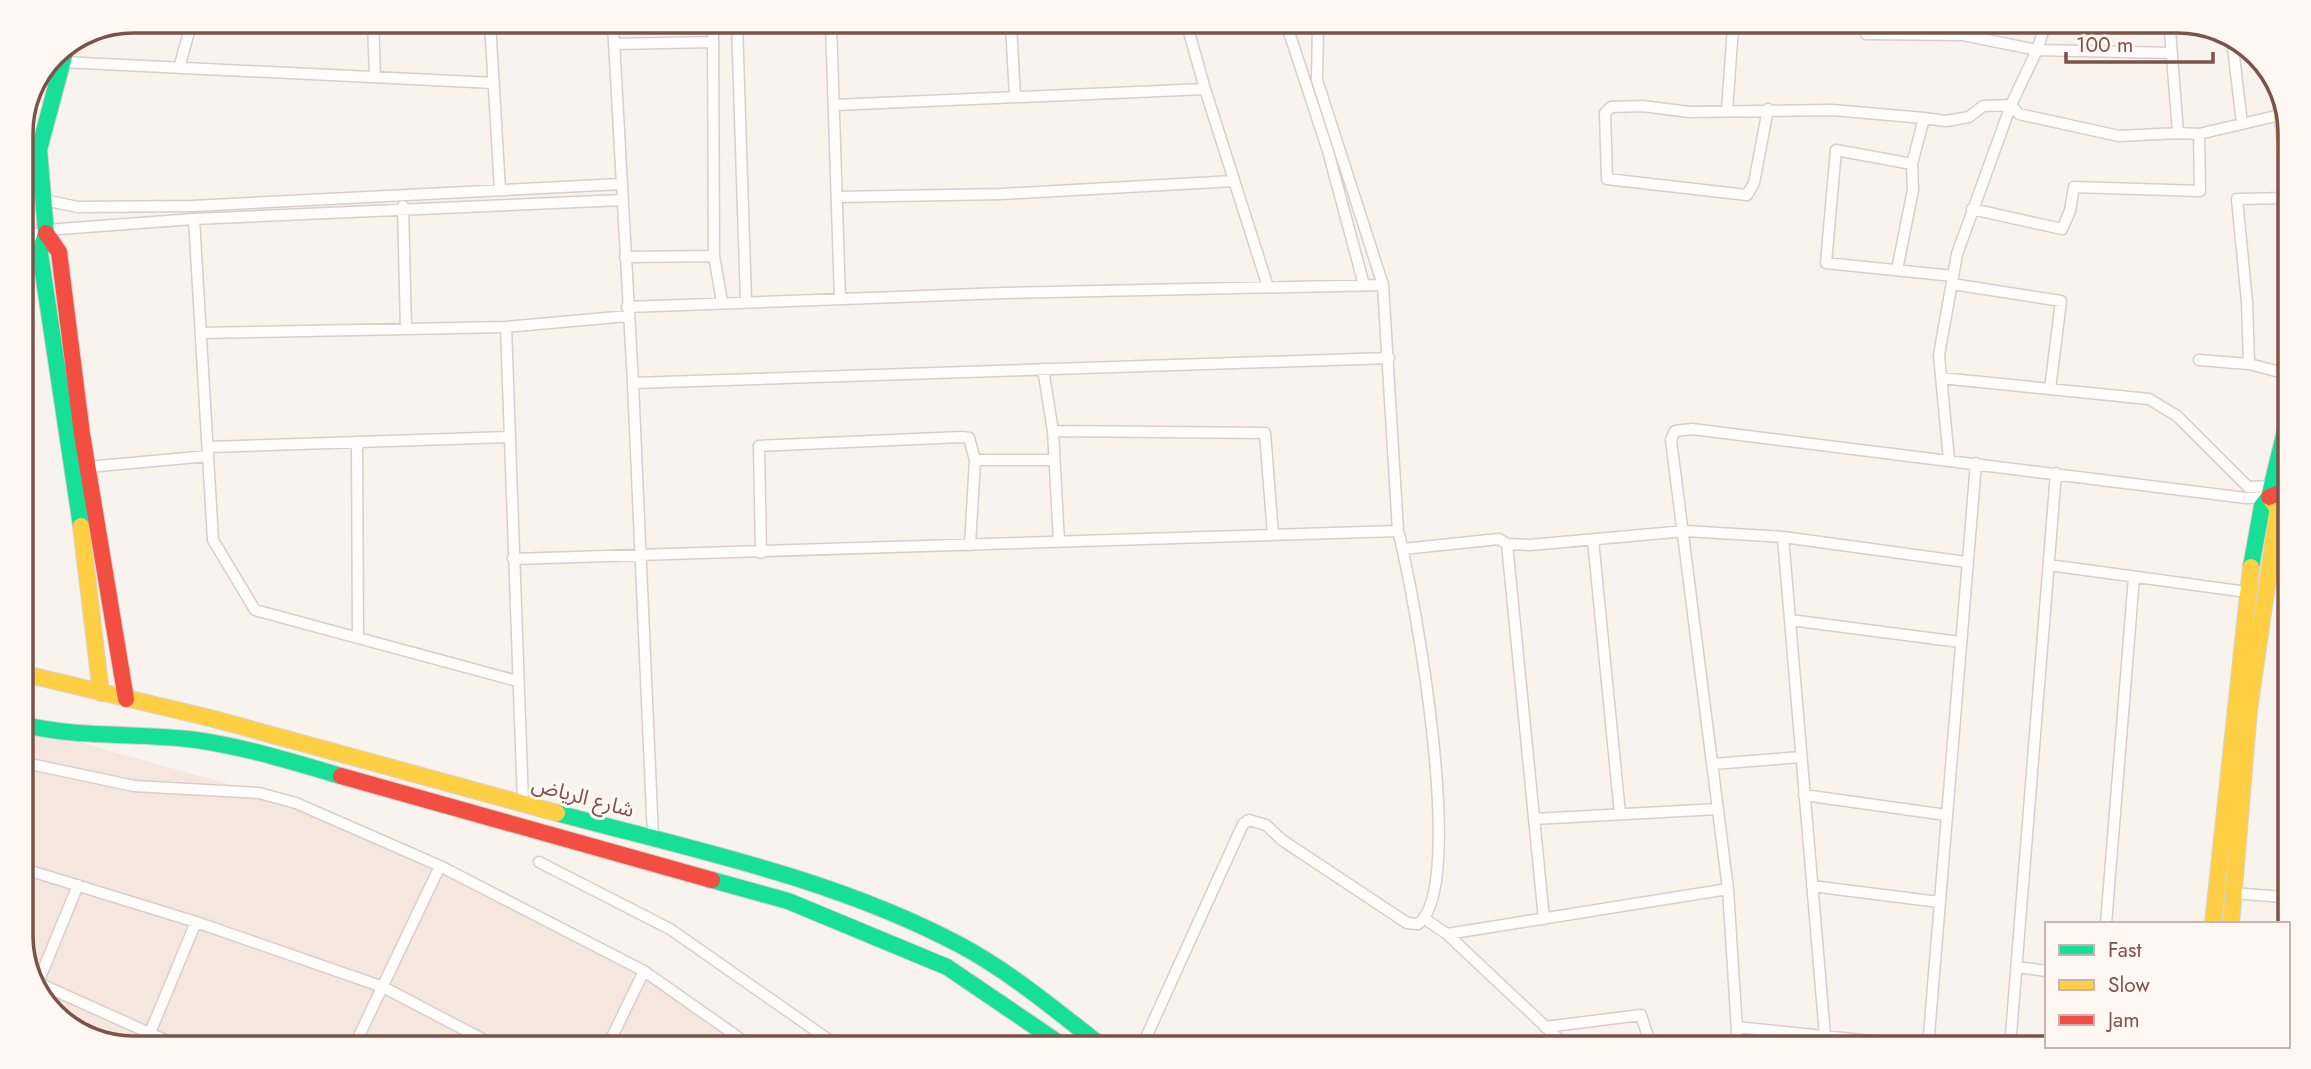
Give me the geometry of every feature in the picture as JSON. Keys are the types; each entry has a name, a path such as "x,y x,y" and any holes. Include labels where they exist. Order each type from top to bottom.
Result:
{"main road":[{"path":"33,172 62,63"},
{"path":"39,149 46,232 40,253 73,465 101,693"},
{"path":"46,232 59,252 88,467 126,699"},
{"path":"2213,922 2247,592 2262,506 2277,485"},
{"path":"2231,922 2249,710 2277,509 2277,485"},
{"name":"شارع الرياض","path":"33,676 214,719 830,887 960,945 1030,990 1088,1036"},
{"name":"شارع الرياض","path":"33,727 56,733 195,740 253,751 788,901 947,967 1049,1036"}],"street":[{"path":"179,68 189,33"},
{"path":"373,33 375,77"},
{"path":"491,33 500,190"},
{"path":"613,33 633,383 653,838"},
{"path":"713,33 714,256 722,302"},
{"path":"737,33 746,301"},
{"path":"831,33 840,298"},
{"path":"1011,33 1015,97"},
{"path":"1189,33 1268,287"},
{"path":"1289,33 1328,151 1364,285"},
{"path":"1147,1036 1243,824 1249,820 1266,825 1282,840 1407,923 1418,924 1425,919 1437,885 1440,843 1434,750 1398,531 1383,285 1317,80 1318,33"},
{"path":"1727,110 1733,33"},
{"path":"1866,33 1915,33"},
{"path":"1968,33 2038,50 2171,53"},
{"path":"1949,460 1939,355 1953,280 1972,209 2011,105 2038,50 2043,33"},
{"path":"2170,33 2178,134"},
{"path":"614,44 713,42"},
{"path":"2233,50 2242,124"},
{"path":"69,57 179,68 494,83"},
{"path":"835,105 1205,89"},
{"path":"1768,109 1754,183 1746,195 1607,179 1605,113 1611,107 1727,110 1768,109 1832,110 1946,121 1969,117 1983,106 2011,105"},
{"path":"2011,105 2019,114 2119,136 2199,134 2242,124 2274,107"},
{"path":"1897,270 1913,190 1912,164 1924,118"},
{"path":"1972,209 2062,229 2070,211 2074,187 2200,191 2199,134"},
{"path":"1912,164 1836,150 1826,262 1897,270 2062,301 2050,389"},
{"path":"838,197 1002,194 1234,181"},
{"path":"44,200 78,206 180,206 621,184"},
{"path":"403,195 406,329"},
{"path":"2249,364 2247,302 2237,199 2278,198"},
{"path":"33,237 46,232 194,219 622,200"},
{"path":"194,219 213,540 255,610 517,681"},
{"path":"625,257 714,256"},
{"path":"201,333 506,327 746,301 1383,285"},
{"path":"506,327 523,803"},
{"path":"633,383 1389,358"},
{"path":"2199,360 2249,364 2278,372"},
{"path":"1043,369 1053,431 1059,542"},
{"path":"1941,378 2149,399 2177,416 2248,487 2277,485"},
{"path":"1737,1036 1728,889 1685,531 1671,440 1675,431 1692,429 2246,498 2277,485"},
{"path":"1053,431 1265,433 1273,535"},
{"path":"88,467 208,451 509,437"},
{"path":"761,552 759,446 961,437 969,438 975,460 970,545"},
{"path":"357,442 358,638"},
{"path":"975,460 1054,460"},
{"path":"1930,1036 1976,463"},
{"path":"2011,1036 2056,473"},
{"path":"513,559 1398,531"},
{"path":"1403,549 1499,539 1507,544 1530,545 1685,531 1783,537 1966,562"},
{"path":"1737,1027 1825,1036 1783,537"},
{"path":"1593,540 1620,814"},
{"path":"1507,544 1544,919"},
{"path":"2049,565 2247,592"},
{"path":"2106,922 2134,577"},
{"path":"1790,620 1960,642"},
{"path":"1713,764 1801,757"},
{"path":"33,765 134,786 258,793 296,803 440,866 644,971 727,1036"},
{"path":"1804,795 1946,815"},
{"path":"1534,819 1718,808"},
{"path":"539,862 670,929 823,1036"},
{"path":"359,1036 440,866"},
{"path":"33,872 196,922 383,987 476,1036"},
{"path":"41,974 78,886"},
{"path":"1812,886 1939,902"},
{"path":"1447,934 1728,889"},
{"path":"2233,893 2278,897"},
{"path":"1425,919 1447,934 1555,1036"},
{"path":"49,988 149,1036 196,922"},
{"path":"2016,967 2045,971"},
{"path":"612,1036 644,971"},
{"path":"1545,1027 1641,1015 1648,1036"}],"shaded area":[{"path":"33,729 296,803 644,971 736,1036 134,1036 95,1028 72,1015 54,997 41,974 35,955"}],"traffic: fast":[{"path":"33,172 62,63"},
{"path":"39,149 46,233 40,253 81,526"},
{"path":"2251,567 2262,506 2269,497 2278,460"},
{"path":"33,727 86,734 196,740 251,751 341,776"},
{"path":"557,813 711,853 863,901 960,945 1031,991 1089,1036"},
{"path":"712,880 788,901 947,967 1049,1036"}],"traffic: slow":[{"path":"2269,497 2278,509"},
{"path":"2231,922 2249,710 2278,509"},
{"path":"81,526 101,693"},
{"path":"2213,922 2251,567"},
{"path":"33,676 214,719 557,813"}],"traffic: jam":[{"path":"46,233 59,252 82,434 126,699"},
{"path":"2269,497 2278,494"},
{"path":"341,776 712,880"}]}
